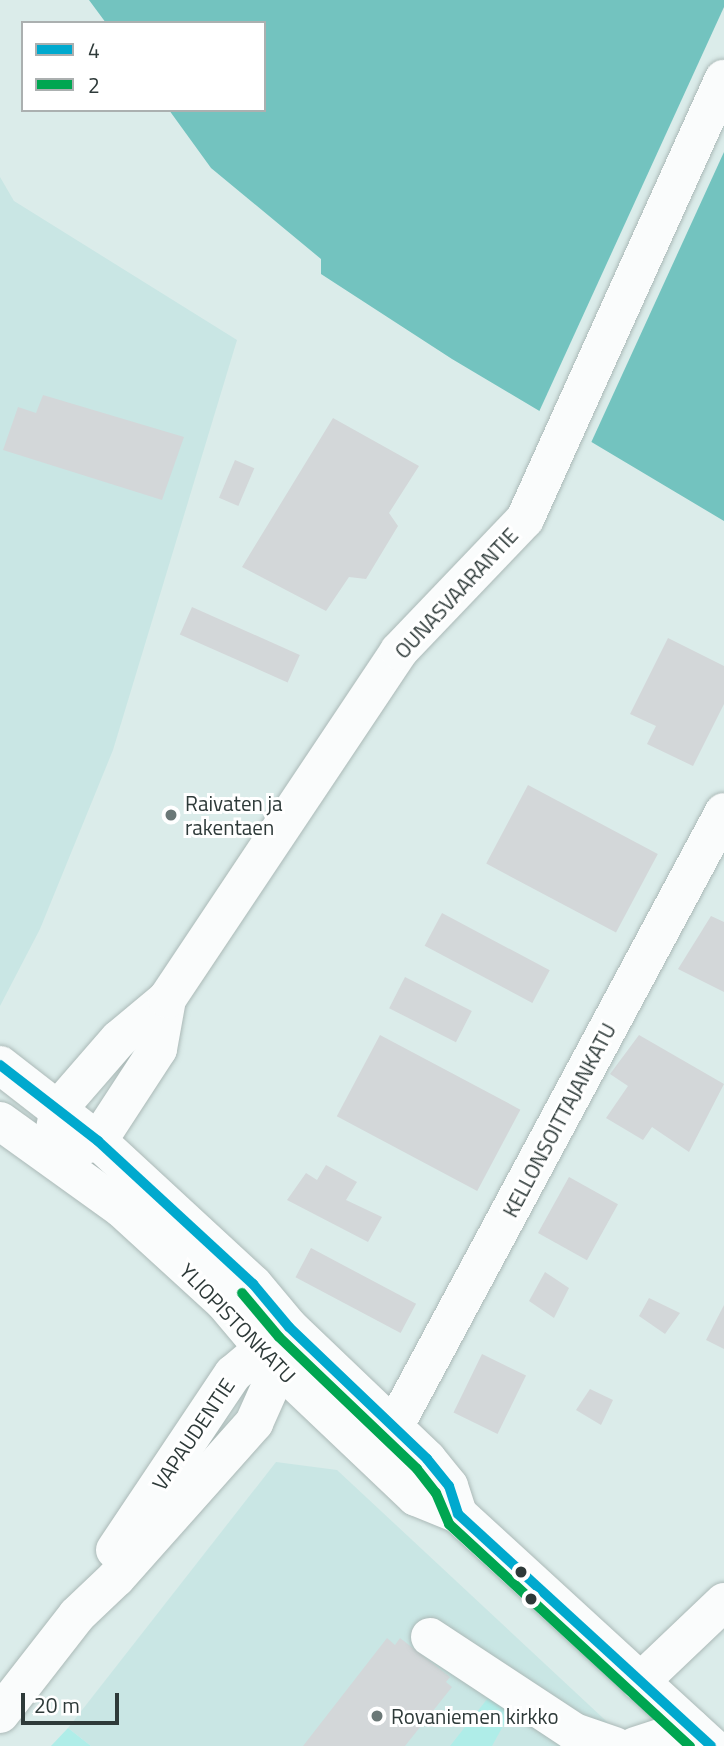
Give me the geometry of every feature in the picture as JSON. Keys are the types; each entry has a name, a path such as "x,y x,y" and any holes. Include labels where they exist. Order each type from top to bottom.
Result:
{"street":[{"name":"OUNASVAARANTIE","path":"59,1108 119,1039 167,999 399,651 525,519 724,79"},
{"name":"KELLONSOITTAJANKATU","path":"393,1429 724,811"},
{"name":"OUNASVAARANTIE","path":"98,1141 158,1049 167,999"},
{"name":"YLIOPISTONKATU","path":"0,1065 59,1108 98,1141 253,1283 277,1347 416,1497 458,1514 701,1737"},
{"path":"59,1108 50,1156 98,1141"},
{"name":"YLIOPISTONKATU","path":"0,1121 121,1208 277,1347 393,1429 427,1459 449,1486 458,1514"},
{"name":"VAPAUDENTIE","path":"0,1714 77,1615 117,1578 254,1423 277,1347"},
{"path":"640,1682 724,1602"},
{"path":"430,1637 574,1732 615,1746"},
{"path":"635,1746 701,1737"}],"shaded area":[{"path":"89,0 724,0 724,521 452,359 321,274 321,259 211,168 170,112 266,112 266,21 105,21"},
{"path":"0,177 14,201 237,340 113,750 40,929 0,1006"},
{"path":"276,1462 337,1470 633,1746 91,1746 68,1728"},
{"path":"488,1698 514,1706 492,1746 450,1746"},
{"path":"68,1728 91,1746 51,1746"}],"pier":[{"path":"724,7 724,152 590,445 538,414"}],"building":[{"path":"43,395 184,437 162,500 3,450 18,407 36,413"},
{"path":"333,418 419,466 389,513 398,526 366,579 349,577 326,611 242,567"},
{"path":"235,460 254,468 238,506 219,498"},
{"path":"192,607 300,655 288,682 180,634"},
{"path":"668,638 724,666 724,704 693,766 647,744 656,726 630,714"},
{"path":"528,785 658,854 616,933 486,864"},
{"path":"442,913 550,970 532,1003 425,946"},
{"path":"711,916 724,922 724,992 678,969"},
{"path":"405,977 472,1011 456,1042 389,1008"},
{"path":"380,1035 520,1110 477,1191 337,1116"},
{"path":"639,1035 724,1084 689,1152 652,1127 643,1140 606,1118 628,1086 610,1074"},
{"path":"326,1165 357,1182 346,1200 382,1217 368,1242 287,1200 306,1173 317,1180"},
{"path":"569,1177 618,1204 587,1260 538,1233"},
{"path":"311,1248 416,1304 401,1333 296,1277"},
{"path":"545,1272 569,1288 554,1318 529,1301"},
{"path":"649,1298 680,1313 665,1334 639,1316"},
{"path":"724,1305 724,1349 706,1340"},
{"path":"482,1354 526,1375 498,1434 454,1412"},
{"path":"590,1389 613,1400 601,1425 576,1410"},
{"name":"Rovaniemen kirkko","path":"387,1638 395,1645 400,1638 450,1677 446,1682 452,1687 405,1746 303,1746"}],"transit line":[{"name":"4","path":"0,1065 98,1141 253,1284 289,1327 427,1459 449,1486 458,1514 711,1746"},
{"name":"2","path":"242,1293 279,1337 417,1469 436,1493 449,1524 690,1746"}],"place":[{"name":"Raivaten ja rakentaen","path":"171,815"},
{"name":"Rovaniemen kirkko","path":"377,1716"}]}
